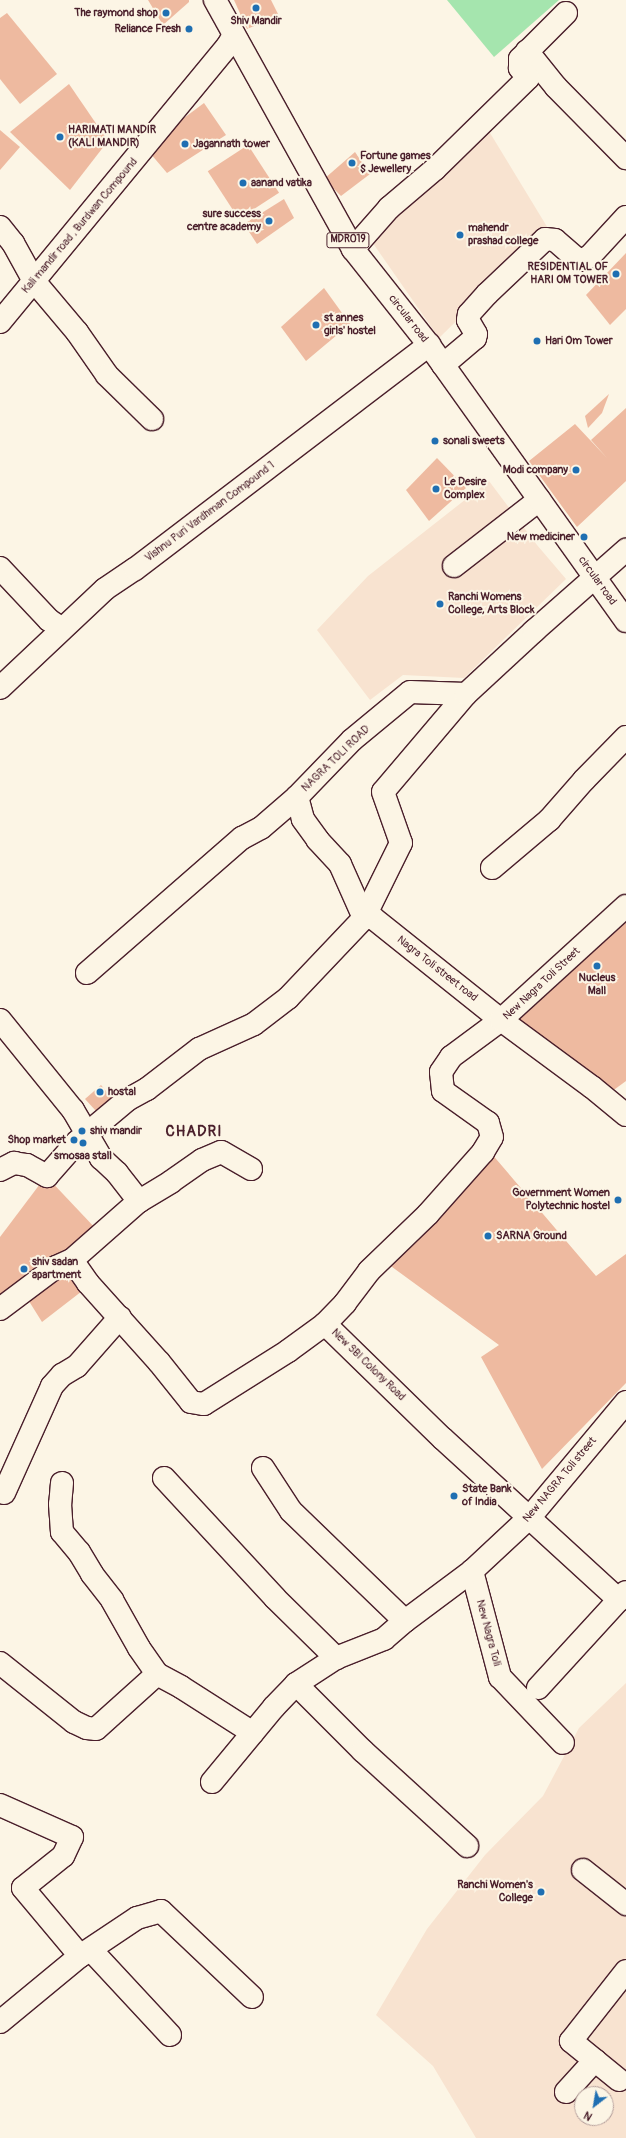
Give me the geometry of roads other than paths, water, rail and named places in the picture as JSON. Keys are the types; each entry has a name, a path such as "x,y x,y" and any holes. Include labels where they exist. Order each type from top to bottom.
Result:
{"street":[{"name":"circular road","path":"215,0 353,249 429,346 626,621"},
{"path":"353,249 389,208 435,169 528,78 520,68 520,59 566,12"},
{"name":"Kali mandir road , Burdwan Compound","path":"0,322 227,47 234,35"},
{"path":"527,51 556,87 626,158"},
{"path":"443,366 475,338 476,334 468,320 469,314 487,294 545,239 555,240 576,258 583,260 590,256 626,217"},
{"path":"0,227 13,243 34,281 77,332 107,375 152,419"},
{"name":"Vishnu Puri Vardhman Compound 1","path":"0,688 61,628 105,589 135,569 429,346"},
{"path":"454,566 539,500"},
{"path":"1,1166 14,1163 27,1165 47,1176 86,1134 127,1100 147,1089 199,1049 254,1024 288,998 369,918 401,843 383,792 466,694 534,631 626,550"},
{"path":"0,568 49,620 61,628"},
{"name":"NAGRA TOLI ROAD","path":"87,973 242,838 261,828 297,797 352,740 410,692 466,694"},
{"path":"492,868 549,820 584,780 626,737"},
{"path":"297,797 303,819 318,840 340,864 369,918"},
{"name":"New Nagra Toli Street","path":"626,906 501,1020 592,1087 626,1115"},
{"name":"Nagra Toli street road","path":"369,918 501,1020"},
{"path":"0,1020 73,1110 101,1158 117,1173 139,1201"},
{"name":"New SBI Colony Road","path":"501,1020 451,1058 440,1072 444,1091 488,1123 492,1137 483,1152 428,1214 369,1271 345,1303 325,1324 443,1439 530,1517 622,1596"},
{"path":"0,1309 56,1267 72,1260 139,1201 171,1182 202,1160 221,1152 251,1169"},
{"path":"72,1260 88,1283 120,1317 191,1402 204,1404 288,1351 325,1324"},
{"path":"4,1493 52,1386 62,1375 77,1366 120,1317"},
{"name":"New NAGRA Toli street","path":"212,1782 274,1707 296,1684 336,1658 384,1640 405,1621 472,1571 530,1517 626,1402"},
{"path":"262,1468 291,1511 405,1621"},
{"path":"164,1478 275,1598 336,1658"},
{"path":"62,1483 60,1504 62,1532 79,1552 92,1574 112,1600 139,1648 157,1674 181,1687 253,1733"},
{"name":"New Nagra Toli","path":"472,1571 500,1677 563,1743"},
{"path":"538,1688 622,1596"},
{"path":"0,1663 74,1722 87,1728 96,1729 157,1674"},
{"path":"296,1684 363,1751 467,1846"},
{"path":"0,1805 72,1837 63,1856 23,1888 86,1953 170,2035"},
{"path":"582,1870 626,1904"},
{"path":"0,2022 86,1953 137,1918 161,1911 252,1997"},
{"path":"619,2080 571,2040 626,1971"},
{"path":"566,2092 595,2060"}],"place":[{"name":"Shiv Mandir","path":"256,8"},
{"name":"The raymond shop","path":"166,13"},
{"name":"Reliance Fresh","path":"189,29"},
{"name":"HARIMATI MANDIR (KALI MANDIR)","path":"60,137"},
{"name":"Jagannath tower","path":"185,144"},
{"name":"Fortune games $ Jewellery","path":"352,163"},
{"name":"aanand vatika","path":"243,183"},
{"name":"sure success centre academy","path":"269,221"},
{"name":"mahendr prashad college","path":"460,235"},
{"name":"RESIDENTIAL OF HARI OM TOWER","path":"616,274"},
{"name":"st annes girls' hostel","path":"316,325"},
{"name":"Hari Om Tower","path":"537,341"},
{"name":"sonali sweets","path":"435,441"},
{"name":"Modi company","path":"576,470"},
{"name":"Le Desire Complex","path":"436,489"},
{"name":"New mediciner","path":"584,537"},
{"name":"Ranchi Womens College, Arts Block","path":"440,604"},
{"name":"Nucleus Mall","path":"597,966"},
{"name":"hostal","path":"100,1092"},
{"name":"shiv mandir","path":"82,1131"},
{"name":"Shop market","path":"74,1140"},
{"name":"smosaa stall","path":"83,1143"},
{"name":"Government Women Polytechnic hostel","path":"618,1200"},
{"name":"SARNA Ground","path":"488,1236"},
{"name":"shiv sadan apartment","path":"24,1269"},
{"name":"State Bank of India","path":"454,1496"},
{"name":"Ranchi Women's College","path":"541,1892"}],"district":[{"name":"CHADRI","path":"194,1132"}]}
